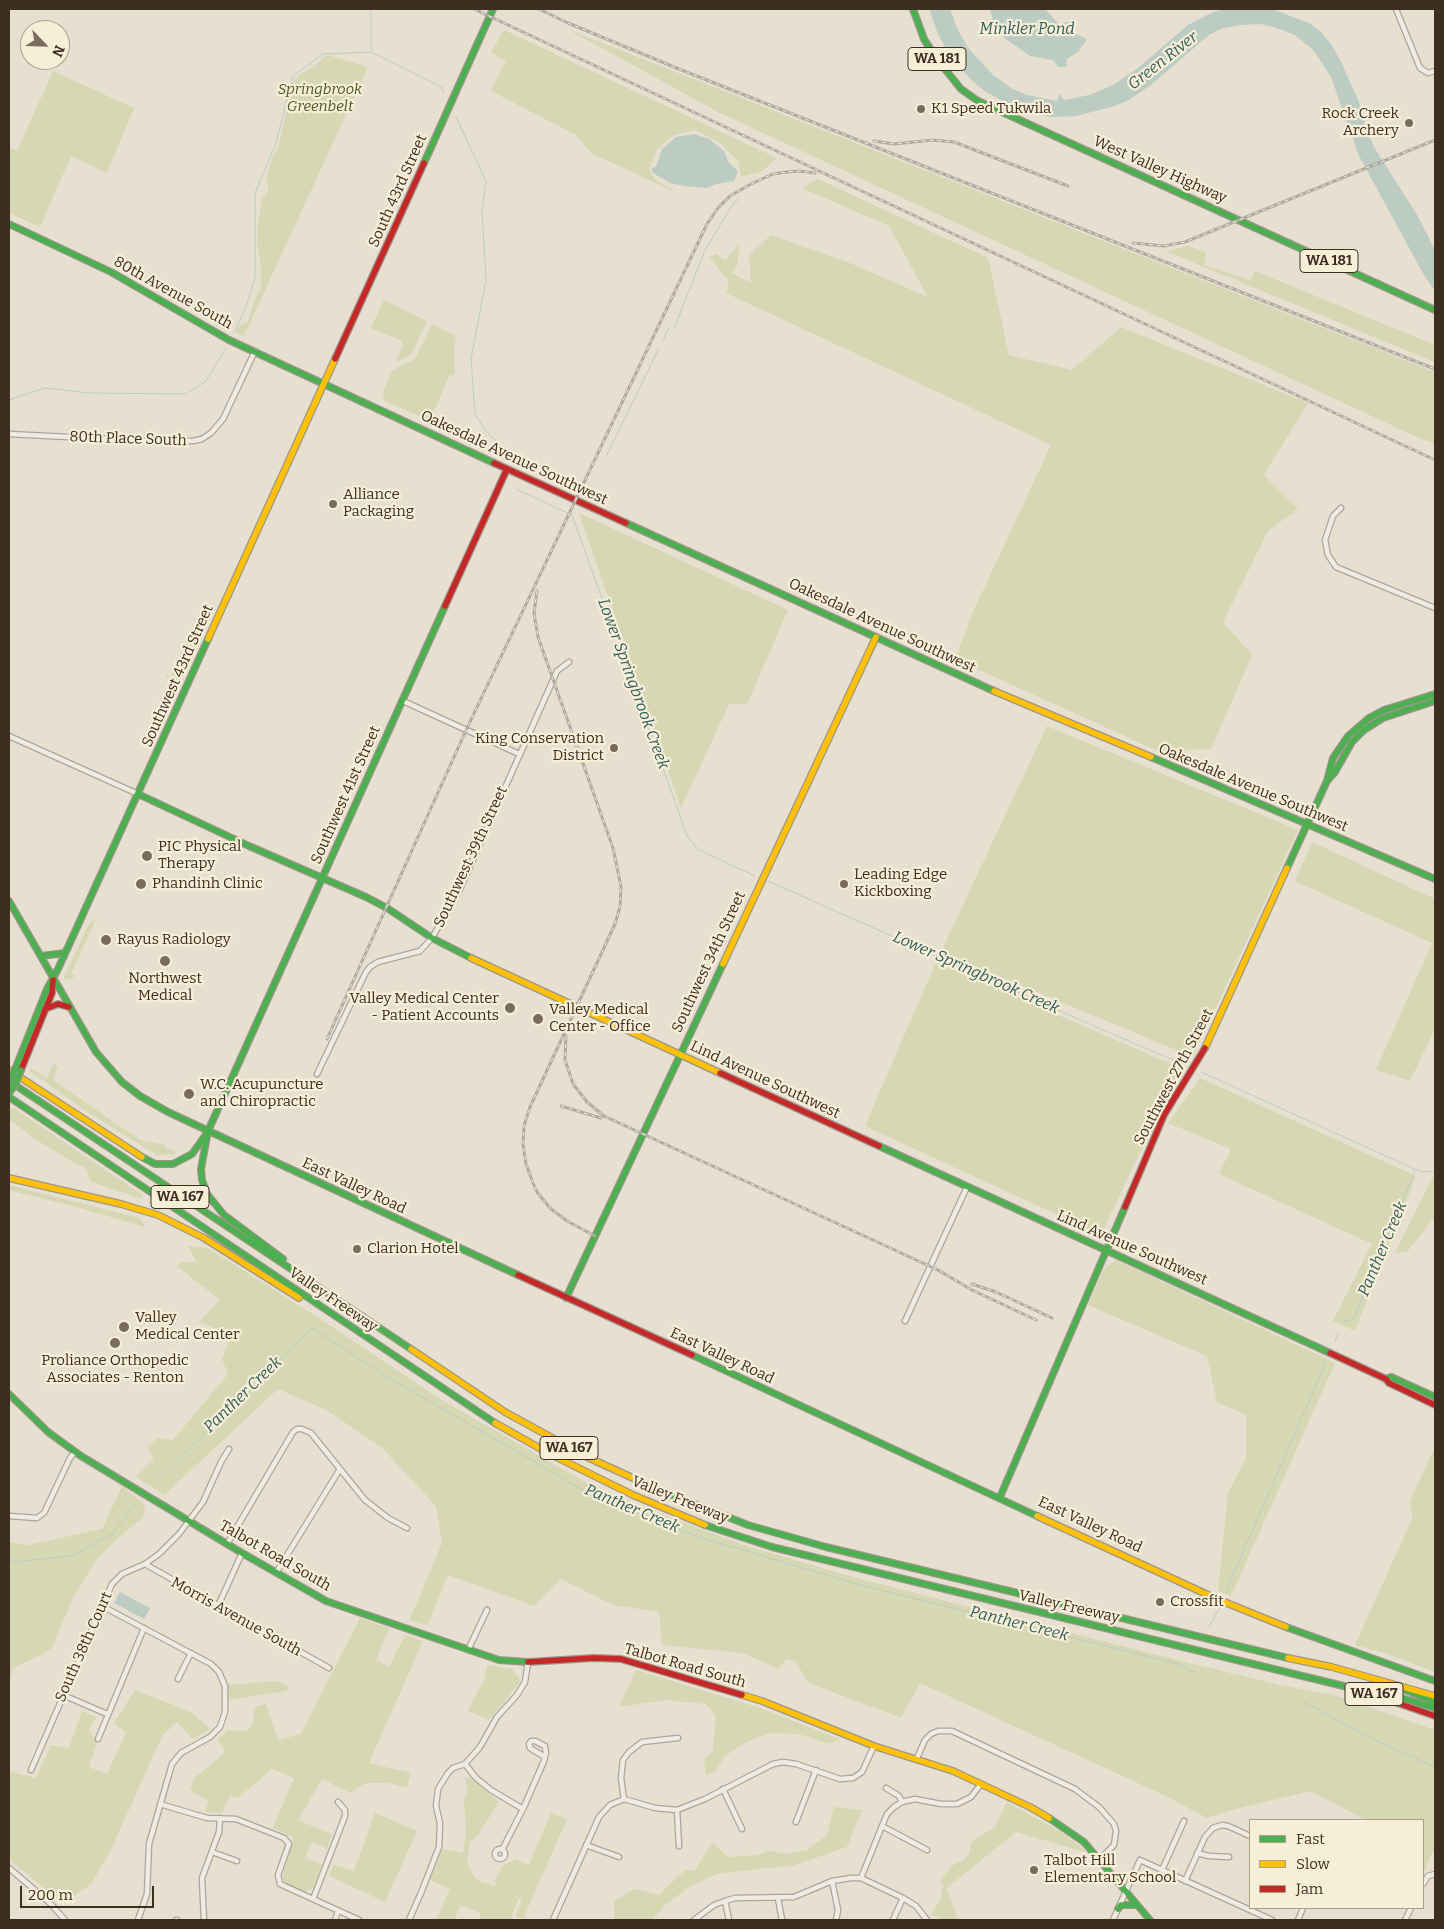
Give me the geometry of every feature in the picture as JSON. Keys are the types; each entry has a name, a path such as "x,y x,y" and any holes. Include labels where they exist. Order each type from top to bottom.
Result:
{"main road":[{"name":"South 43rd Street","path":"325,383 493,9"},
{"name":"West Valley Highway","path":"913,9 924,38 936,58 961,89 978,101 1435,310"},
{"name":"80th Avenue South","path":"9,224 111,272 208,328 325,383"},
{"name":"Oakesdale Avenue Southwest","path":"325,383 507,469 1039,711 1221,786 1435,879"},
{"name":"Southwest 43rd Street","path":"53,978 325,383"},
{"name":"Southwest 41st Street","path":"208,1131 507,469"},
{"name":"Southwest 34th Street","path":"566,1298 876,637"},
{"name":"Southwest 27th Street","path":"1000,1497 1164,1115 1208,1040 1327,781 1329,768 1338,749 1358,726 1384,710 1435,694"},
{"name":"Southwest 27th Street","path":"1327,781 1335,772 1352,742 1364,730 1383,718 1435,702"},
{"name":"Lind Avenue Southwest","path":"138,794 378,903 432,938 461,953 1104,1251 1211,1297 1435,1404"},
{"name":"East Valley Road","path":"9,901 96,1052 122,1082 151,1102 208,1131 566,1298 1250,1613 1435,1681"},
{"path":"40,956 65,953"},
{"path":"18,1068 52,993 53,978"},
{"path":"53,978 46,989 18,1068 15,1085 9,1091 469,1402 514,1430 580,1466 632,1491 780,1548"},
{"path":"44,1011 50,1006 58,1004 70,1008"},
{"path":"9,1070 155,1164 173,1164 187,1158 198,1147 208,1131"},
{"name":"Valley Freeway","path":"9,1081 505,1412 561,1444 640,1483 734,1520 833,1549 1393,1683 1435,1696"},
{"name":"Valley Freeway","path":"9,1097 473,1408 550,1454 609,1484 668,1510 748,1540 829,1562 1311,1677 1370,1693 1435,1716"},
{"path":"208,1131 201,1164 201,1174 207,1194 215,1205 224,1215 275,1254 338,1296 353,1310"},
{"path":"9,1178 121,1204 158,1215 204,1238 306,1302 319,1306"},
{"name":"Lind Avenue Southwest","path":"1386,1379 1391,1377 1435,1397"},
{"name":"Talbot Road South","path":"9,1394 48,1432 75,1452 242,1553 326,1601 499,1660 528,1662 594,1658 621,1659 762,1701 874,1746 952,1770 1053,1820 1084,1842 1150,1920"},
{"path":"1311,1677 1319,1675 1435,1708"},
{"path":"1393,1683 1412,1694 1435,1702"},
{"path":"1118,1909 1128,1904 1136,1904"}],"street":[{"path":"1396,9 1420,68 1428,73 1435,71"},
{"name":"80th Place South","path":"9,434 148,441 193,441 202,439 212,433 223,419 254,351"},
{"path":"1341,508 1333,516 1325,540 1328,555 1336,567 1435,608"},
{"name":"Southwest 39th Street","path":"317,1074 370,967 378,962 420,950 432,938 460,889 557,670 569,662"},
{"path":"403,701 519,754"},
{"path":"9,736 138,794"},
{"path":"905,1321 967,1187"},
{"path":"227,1544 293,1432 302,1428 311,1433 369,1504 407,1528"},
{"name":"South 38th Court","path":"31,1770 108,1591 122,1574 145,1564 168,1546 190,1521 203,1502 229,1449"},
{"path":"9,1516 39,1517 44,1513 75,1452"},
{"path":"276,1573 340,1469"},
{"path":"218,1606 242,1553"},
{"name":"Morris Avenue South","path":"145,1564 328,1668"},
{"path":"102,1606 211,1664 222,1678 225,1686 225,1712 220,1727 210,1738 187,1749 172,1764 149,1844 147,1894 138,1920"},
{"path":"468,1650 487,1610"},
{"path":"98,1739 144,1628"},
{"path":"178,1679 191,1653"},
{"path":"409,1920 439,1847 440,1823 436,1806 438,1788 453,1768 465,1764 480,1747 497,1717 525,1682 528,1662"},
{"path":"63,1695 107,1714"},
{"path":"917,1758 925,1740 931,1734 938,1731 952,1731 1074,1789 1099,1808 1114,1824 1116,1831 1114,1844 1100,1859"},
{"path":"624,1799 621,1787 621,1768 623,1760 629,1752 642,1742 648,1740 678,1738"},
{"path":"553,1920 604,1809 624,1799 655,1808 676,1810 705,1799 773,1764 783,1762 796,1764 840,1779 853,1778 862,1772 874,1746"},
{"path":"502,1850 523,1809 545,1757"},
{"path":"465,1764 476,1778 491,1790 523,1809"},
{"path":"796,1822 816,1770"},
{"path":"861,1878 887,1814 902,1802 924,1800 941,1804 957,1804 971,1797 981,1784"},
{"path":"886,1788 899,1796 902,1802"},
{"path":"723,1789 742,1829"},
{"path":"313,1899 345,1816 345,1810 338,1802"},
{"path":"160,1804 207,1818 236,1819 280,1836 287,1841 288,1848 278,1875 278,1881 284,1887 359,1920"},
{"path":"676,1810 679,1846"},
{"path":"204,1920 202,1878 220,1827 220,1818"},
{"path":"1162,1870 1184,1820"},
{"path":"882,1826 927,1850"},
{"path":"1185,1881 1205,1837 1213,1828 1228,1826 1249,1836"},
{"path":"586,1845 619,1857"},
{"path":"212,1852 236,1861"},
{"path":"1197,1853 1229,1857"},
{"path":"1112,1920 1140,1860 1272,1920"},
{"path":"9,1868 50,1903 65,1920"},
{"path":"1424,1882 1428,1876 1435,1874"},
{"path":"694,1920 714,1905 735,1898 778,1898 801,1895 832,1881 861,1878 916,1906 926,1920"},
{"path":"832,1881 838,1910 836,1920"},
{"path":"778,1898 782,1920"},
{"path":"893,1920 903,1898"},
{"path":"725,1901 729,1920"},
{"path":"335,1920 338,1911"}],"green space":[{"path":"567,29 1435,372 1435,443 1421,439 718,112"},
{"path":"504,30 777,158 761,172 741,177 738,161 720,143 695,130 672,136 657,150 649,170 655,179 679,194 591,153 576,135 491,91 506,61 491,52"},
{"name":"Springbrook Greenbelt","path":"327,55 368,67 244,336 235,332 238,327 248,321 261,287 261,265 257,244 258,223 262,199 269,190 266,178 273,156 279,146 292,83 299,75 313,67"},
{"path":"53,71 134,108 107,173 71,156 40,227 9,213 9,147 17,151"},
{"path":"818,179 988,258 1009,355 1072,370 1121,327 1308,403 1264,475 1298,509 1268,531 1223,622 1252,655 1211,749 1158,751 955,659 973,612 1051,445 726,293 729,281 709,257 717,254 725,261 740,243 737,266 732,273 751,283 749,255 771,235 850,263 928,297 889,226 802,188"},
{"path":"1188,246 1206,253 1204,265 1251,280 1255,271 1435,345 1435,362 1165,251"},
{"path":"384,300 427,321 411,355 396,362 403,345 402,341 371,328"},
{"path":"432,324 456,336 454,351 455,374 449,376 430,421 383,400 384,390 392,371 415,359"},
{"path":"579,513 788,610 747,704 729,704 681,808"},
{"path":"191,624 203,632 189,658 179,683 166,677 167,675 171,676 194,628"},
{"path":"1047,726 1298,830 1193,1057 941,952"},
{"path":"1312,842 1435,899 1435,1029 1410,1081 1376,1070 1432,943 1295,881"},
{"path":"93,920 99,922 95,922 71,973 75,975 73,978 64,980 89,924"},
{"path":"936,962 1180,1068 1101,1235 865,1126"},
{"path":"53,1064 58,1066 53,1080 140,1140 165,1145 165,1148 174,1150 175,1154 157,1155 84,1110 30,1071 31,1068 47,1078"},
{"path":"1200,1078 1416,1176 1355,1331 1333,1321 1372,1244 1219,1174 1231,1149 1168,1123"},
{"path":"12,1107 144,1196 140,1198 91,1182 85,1167 76,1164 35,1139 9,1119 9,1112"},
{"path":"1435,1177 1435,1216 1407,1252 1395,1253 1432,1178"},
{"path":"9,1185 140,1218 145,1227 9,1190"},
{"path":"188,1246 208,1248 317,1317 445,1402 601,1491 740,1544 856,1578 1185,1662 1280,1685 1334,1695 1435,1730 1435,1847 1424,1871 1424,1819 1364,1819 1310,1791 1207,1818 1166,1796 920,1683 901,1718 809,1683 795,1661 787,1659 778,1669 743,1653 662,1645 659,1612 613,1605 561,1579 534,1606 448,1575 428,1625 409,1621 442,1543 436,1506 382,1448 328,1411 278,1389 164,1495 136,1477 154,1459 147,1448 157,1438 173,1440 228,1374 222,1359 231,1335 199,1322 220,1300 178,1267 179,1262 197,1262"},
{"path":"1116,1260 1335,1363 1231,1596 1218,1591 1228,1493 1246,1459 1246,1415 1217,1402 1207,1356 1088,1305 1104,1269"},
{"path":"1435,1447 1435,1672 1384,1653 1355,1645 1412,1519 1410,1501"},
{"path":"122,1486 145,1505 143,1518 98,1557 73,1598 52,1648 13,1668 9,1682 9,1542 28,1545 102,1529"},
{"path":"360,1618 389,1628 376,1660 389,1667 405,1635 423,1641 369,1763 411,1773 407,1788 389,1783 366,1783 350,1793 322,1779 298,1820 332,1834 327,1849 312,1841 305,1858 322,1864 313,1888 305,1892 286,1885 282,1878 294,1838 273,1828 294,1778 272,1769 238,1798 230,1795 222,1813 205,1812 209,1801 190,1790 194,1778 226,1752 217,1740 228,1730 246,1731 252,1725 255,1707 266,1704 278,1740 301,1734"},
{"path":"487,1665 513,1669 520,1682 489,1720 468,1711 484,1682"},
{"path":"636,1670 760,1708 839,1739 829,1744 799,1734 770,1733 746,1742 725,1756 715,1772 706,1775 704,1759 713,1751 716,1716 706,1704 665,1700 619,1707"},
{"path":"274,1681 284,1683 289,1687 286,1691 229,1700 228,1685"},
{"path":"135,1690 189,1711 211,1729 193,1739 177,1722 162,1736 110,1852 91,1884 63,1904 9,1859 9,1768 10,1772 36,1778 51,1745 69,1748 82,1711 97,1717 89,1729 97,1743 89,1767 107,1774 126,1733 114,1723"},
{"path":"469,1777 499,1802 478,1835 470,1843 467,1862 474,1877 483,1883 499,1886 494,1882 502,1866 516,1859 529,1865 551,1813 567,1819 523,1919 515,1916 522,1900 510,1892 518,1899 511,1918 516,1920 481,1920 480,1913 461,1905 454,1920 436,1920 450,1889 430,1880 442,1849 463,1853 466,1833 464,1800 468,1788 465,1779"},
{"path":"1007,1802 1064,1834 1088,1853 1016,1832 947,1888 958,1920 942,1920 931,1914 940,1901 943,1886 940,1880 956,1862 961,1862 969,1855 972,1841 995,1827"},
{"path":"834,1807 862,1810 847,1847 792,1866 717,1874 692,1885 665,1905 652,1920 606,1920 614,1919 614,1901 635,1889 659,1895 685,1870 695,1870 712,1843 728,1857 757,1855 770,1851 787,1854 807,1850 827,1835"},
{"path":"375,1813 417,1831 385,1902 329,1876 334,1865 354,1871"}],"water":[{"name":"Green River","path":"929,9 950,9 957,28 968,48 993,75 1013,89 1027,95 1057,101 1060,93 1065,100 1089,95 1113,85 1138,68 1188,25 1213,12 1225,9 1272,9 1309,23 1321,32 1332,45 1359,102 1374,147 1416,213 1435,251 1435,291 1424,275 1359,156 1331,77 1314,51 1295,35 1260,24 1223,28 1209,35 1151,85 1127,101 1076,116 1051,117 1039,115 1005,102 986,92 971,80 948,52 938,34"},
{"name":"Minkler Pond","path":"990,9 1045,9 1059,24 1071,21 1074,33 1087,39 1078,52 1067,59 1066,67 1058,67 1053,60 1030,56 1003,37 993,21"},
{"path":"694,134 709,139 724,151 729,163 738,171 734,181 716,184 707,188 683,186 670,183 653,173 651,169 656,166 662,149 676,137"},
{"path":"120,1592 150,1608 144,1619 114,1603"}],"waterway":[{"path":"371,9 371,50"},
{"name":"Lower Springbrook Creek","path":"234,332 245,310 255,277 255,193 275,146 293,76 323,54 371,52 441,87 444,93"},
{"name":"Lower Springbrook Creek","path":"456,117 486,181 482,212 486,280 471,359 475,414 486,431 503,448"},
{"path":"674,329 705,250 733,204 739,199"},
{"path":"663,340 669,328"},
{"name":"Lower Springbrook Creek","path":"9,400 45,388 90,393 186,394 206,381 226,348"},
{"path":"607,455 658,350"},
{"name":"Lower Springbrook Creek","path":"516,489 572,515 688,838 699,850 755,876"},
{"name":"Lower Springbrook Creek","path":"768,881 1185,1065"},
{"name":"Lower Springbrook Creek","path":"1201,1072 1421,1172 1435,1171"},
{"name":"Panther Creek","path":"1343,1321 1353,1320 1415,1171"},
{"name":"Panther Creek","path":"156,1480 271,1371 312,1328 379,1372 590,1494 699,1537 857,1584 1178,1664 1193,1672"},
{"name":"Panther Creek","path":"1335,1342 1338,1333"},
{"name":"Panther Creek","path":"1227,1589 1326,1362"},
{"name":"Panther Creek","path":"9,1560 15,1562 72,1556 112,1534 137,1503"},
{"name":"Panther Creek","path":"1209,1627 1220,1607"},
{"path":"1304,1702 1370,1738 1435,1767"}],"railway":[{"path":"474,9 1435,460"},
{"path":"539,9 679,69 1435,369"},
{"path":"874,141 894,144 933,140 954,142 1068,186"},
{"path":"1133,243 1164,246 1185,242 1435,140"},
{"path":"327,1039 468,726 707,224 718,208 730,196 751,184 773,174 800,171 815,173"},
{"path":"537,591 534,613 538,637 613,848 621,887 620,907 615,924 530,1107 524,1126 523,1144 526,1164 537,1192 550,1208 567,1221 595,1236"},
{"path":"566,1036 565,1060 573,1084 587,1102 604,1116 938,1270 972,1290 1036,1320"},
{"path":"561,1106 601,1118"},
{"path":"972,1284 996,1292 1052,1318"}],"traffic: fast":[{"path":"424,163 493,9"},
{"path":"913,9 924,39 936,58 961,89 978,101 1435,310"},
{"path":"9,224 111,272 229,340 494,463"},
{"path":"626,523 994,691"},
{"path":"208,1131 445,606"},
{"path":"16,1067 47,989 58,969 208,639"},
{"path":"1287,868 1327,781 1333,758 1348,736 1369,718 1384,710 1435,694"},
{"path":"1327,781 1335,772 1352,742 1364,730 1383,718 1435,701"},
{"path":"1151,757 1435,879"},
{"path":"138,794 249,846 366,897 387,908 432,938 471,958"},
{"path":"9,901 96,1052 122,1082 140,1096 168,1112 518,1275"},
{"path":"41,956 65,953"},
{"path":"566,1298 723,964"},
{"path":"11,1089 9,1082 16,1067"},
{"path":"9,1093 15,1085 21,1070"},
{"path":"9,1081 411,1349"},
{"path":"9,1097 495,1423"},
{"path":"208,1131 201,1169 202,1180 207,1194 224,1215 283,1259"},
{"path":"142,1157 155,1164 173,1164 192,1154 207,1133"},
{"path":"879,1146 1330,1353"},
{"path":"1000,1497 1125,1207"},
{"path":"692,1355 1037,1516"},
{"path":"1386,1379 1391,1377 1435,1397"},
{"path":"9,1394 48,1432 81,1456 326,1601 499,1660 528,1662"},
{"path":"659,1490 748,1525 826,1547 1288,1658"},
{"path":"705,1525 772,1547 1360,1690"},
{"path":"1286,1627 1435,1681"},
{"path":"1403,1689 1435,1702"},
{"path":"1381,1692 1435,1708"},
{"path":"1049,1818 1084,1842 1150,1920"},
{"path":"1118,1909 1121,1905 1136,1905"}],"traffic: slow":[{"path":"208,639 335,359"},
{"path":"723,964 876,637"},
{"path":"994,691 1151,757"},
{"path":"1205,1048 1287,868"},
{"path":"471,958 720,1073"},
{"path":"9,1070 142,1157"},
{"path":"9,1178 121,1204 158,1215 204,1238 299,1298"},
{"path":"411,1349 505,1412 587,1457 659,1490"},
{"path":"495,1423 550,1454 633,1495 705,1525"},
{"path":"1037,1516 1217,1599 1286,1627"},
{"path":"1288,1658 1332,1667 1435,1696"},
{"path":"742,1695 762,1701 874,1746 953,1771 1030,1807 1049,1818"}],"traffic: jam":[{"path":"335,359 424,163"},
{"path":"494,463 626,523"},
{"path":"445,606 507,469"},
{"path":"21,1070 52,993 53,980"},
{"path":"45,1009 58,1004 69,1007"},
{"path":"1125,1207 1164,1115 1205,1048"},
{"path":"720,1073 879,1146"},
{"path":"518,1275 692,1355"},
{"path":"1330,1353 1386,1379 1389,1383 1435,1405"},
{"path":"528,1662 594,1658 621,1659 742,1695"},
{"path":"1360,1690 1435,1716"}],"place":[{"name":"K1 Speed Tukwila","path":"921,109"},
{"name":"Rock Creek Archery","path":"1409,123"},
{"name":"Alliance Packaging","path":"333,504"},
{"name":"King Conservation District","path":"614,748"},
{"name":"PIC Physical Therapy","path":"147,856"},
{"name":"Phandinh Clinic","path":"141,884"},
{"name":"Leading Edge Kickboxing","path":"844,884"},
{"name":"Rayus Radiology","path":"106,940"},
{"name":"Northwest Medical","path":"165,961"},
{"name":"Valley Medical Center - Patient Accounts","path":"510,1008"},
{"name":"Valley Medical Center - Office","path":"538,1019"},
{"name":"W.C. Acupuncture and Chiropractic","path":"189,1094"},
{"name":"Clarion Hotel","path":"357,1249"},
{"name":"Valley Medical Center","path":"124,1327"},
{"name":"Proliance Orthopedic Associates - Renton","path":"115,1343"},
{"name":"Crossfit","path":"1160,1602"},
{"name":"Talbot Hill Elementary School","path":"1034,1870"}]}
